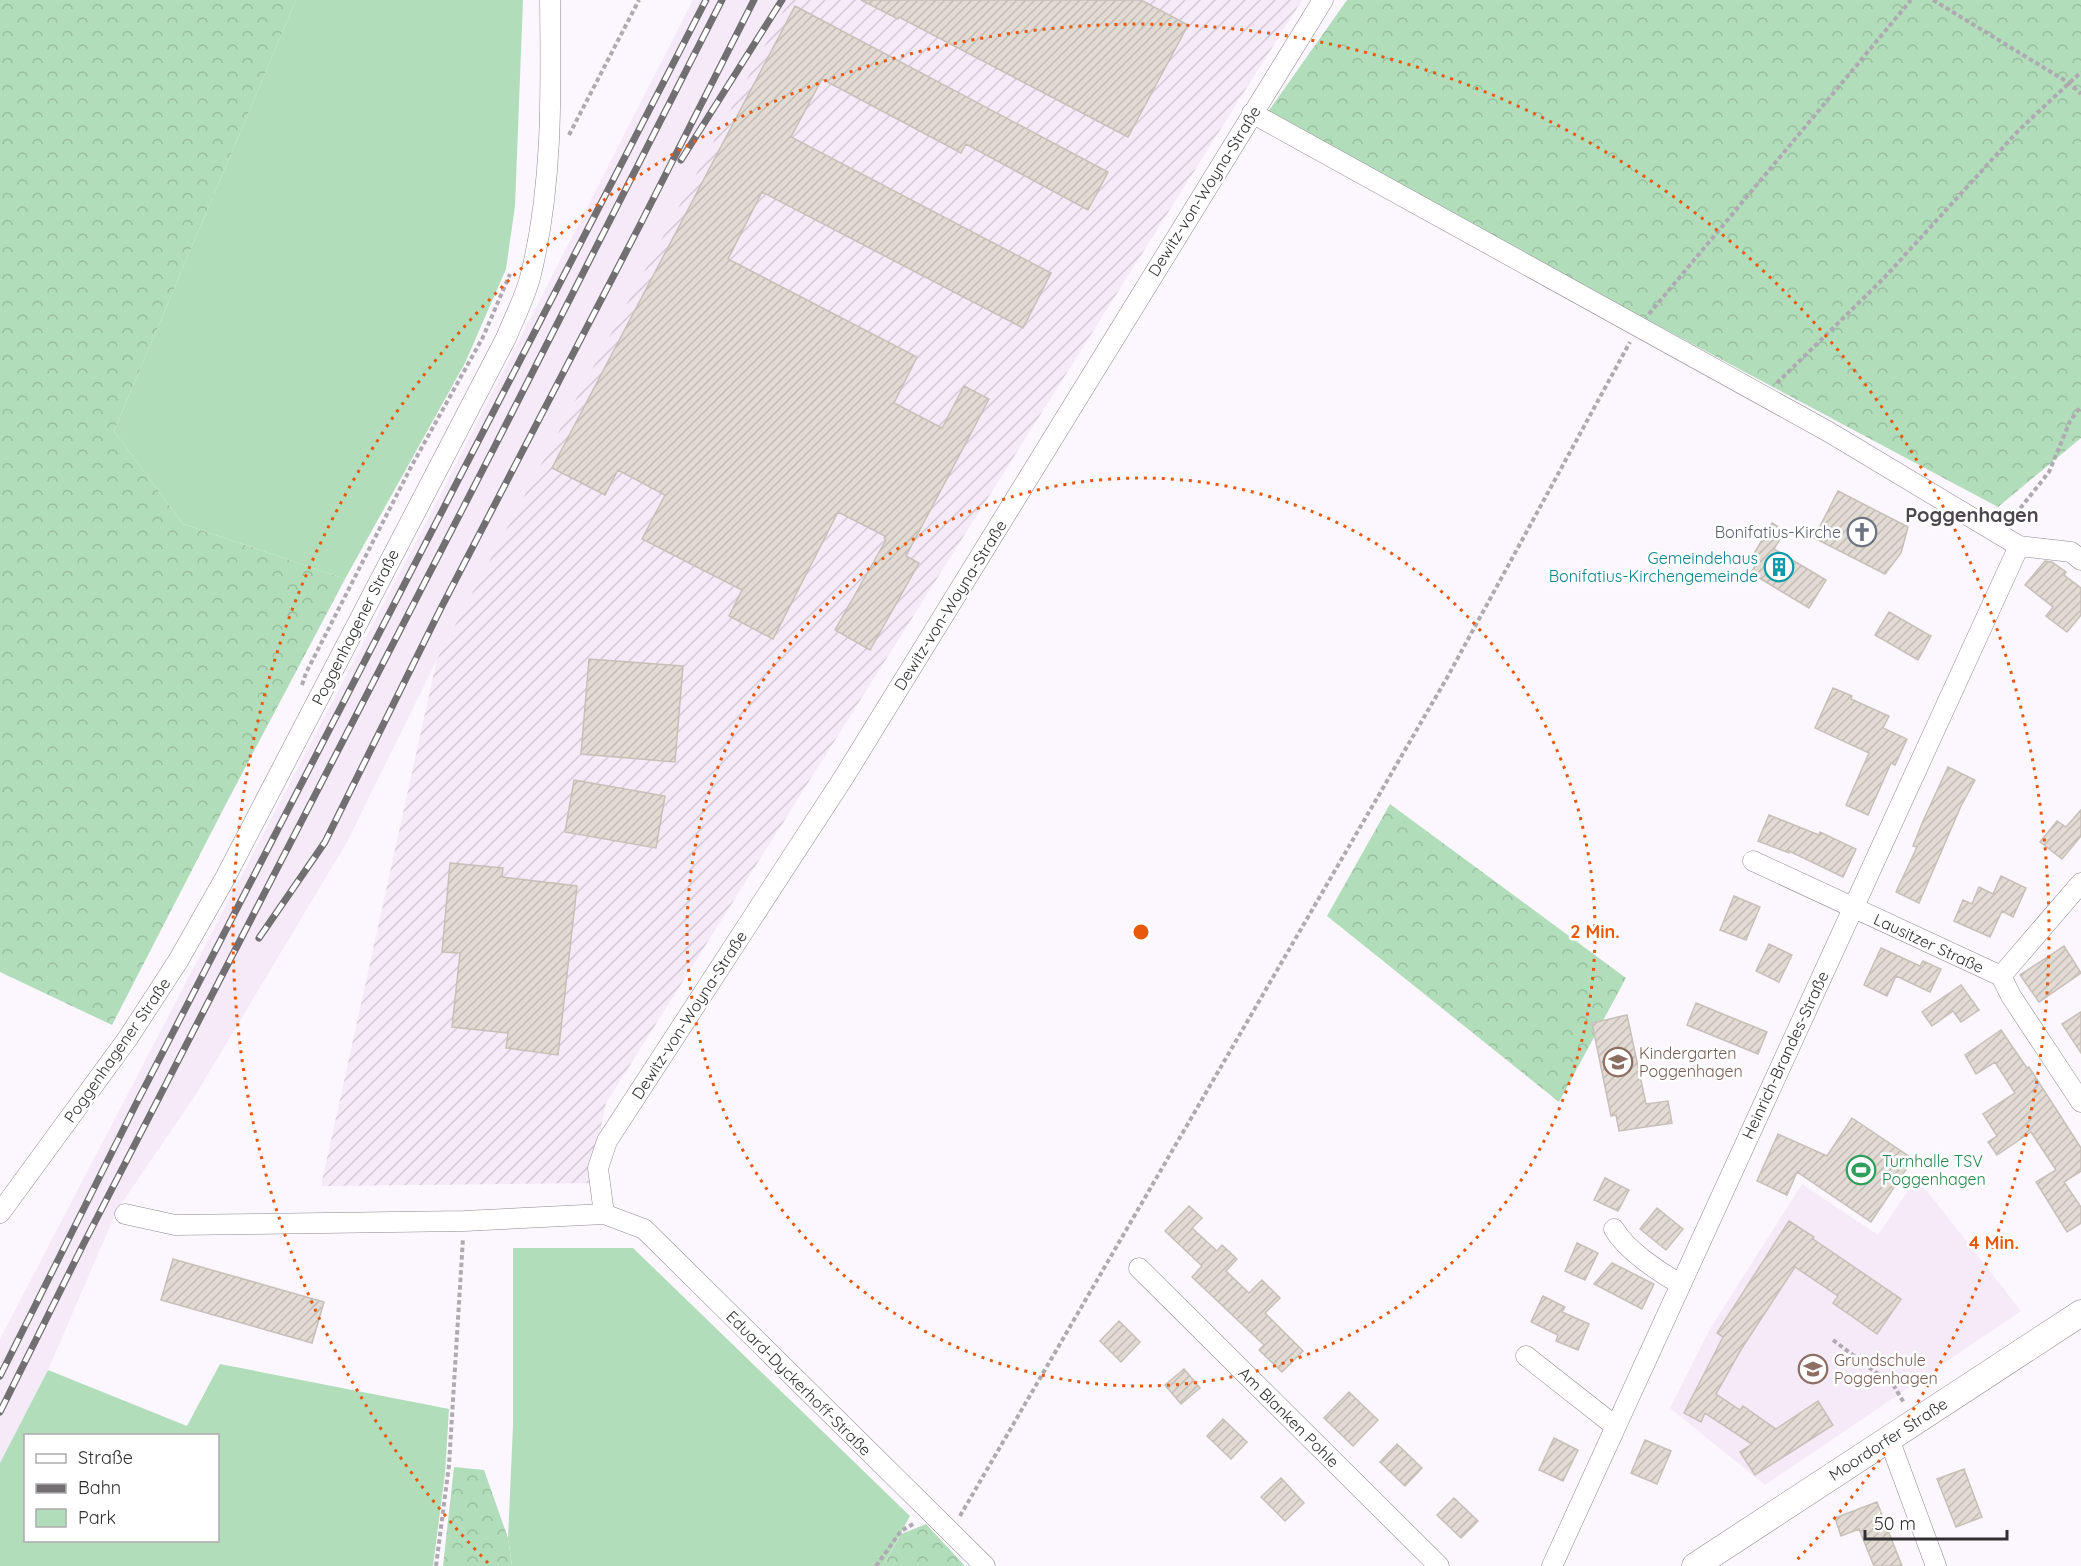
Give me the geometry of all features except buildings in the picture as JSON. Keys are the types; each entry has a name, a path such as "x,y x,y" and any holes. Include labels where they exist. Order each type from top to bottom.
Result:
{"main road":[{"name":"Moordorfer Straße","path":"1695,1566 2081,1313"}],"street":[{"name":"Poggenhagener Straße","path":"5,1207 128,1038 189,941 224,880 506,339 530,277 542,226 551,114 550,0"},
{"name":"Dewitz-von-Woyna-Straße","path":"604,1214 598,1168 607,1141 844,777 1323,0"},
{"path":"1252,113 1829,432 2019,546 2071,552 2081,560"},
{"name":"Heinrich-Brandes-Straße","path":"1552,1566 2019,546"},
{"name":"Lausitzer Straße","path":"1753,861 2001,976 2011,996 2081,1102"},
{"path":"2001,976 2081,883"},
{"path":"125,1214 175,1226 464,1221 604,1214"},
{"name":"Eduard-Dyckerhoff-Straße","path":"604,1214 644,1229 985,1566"},
{"path":"1614,1229 1620,1239 1680,1284"},
{"name":"Am Blanken Pohle","path":"1139,1268 1439,1566"},
{"path":"1526,1356 1615,1426"},
{"path":"1889,1439 1936,1566"}],"path":[{"path":"568,137 639,0"},
{"path":"951,1532 1448,676 1638,327 1911,0"},
{"path":"1933,0 2069,83 2081,94"},
{"path":"1764,397 1815,343 1884,278 2019,130 2081,72"},
{"path":"299,693 306,673 411,467 483,338 512,269"},
{"path":"1999,535 2049,472 2070,421 2081,406"},
{"path":"436,1566 449,1465 464,1221"},
{"path":"1833,1340 1894,1386 1916,1421"},
{"path":"876,1566 901,1531 932,1514"}],"shaded area":[{"path":"693,0 789,0 437,659 347,842 196,1094 117,1210 48,1370 0,1463 0,1339 433,509"},
{"path":"789,0 1302,0 606,1103 589,1183 321,1186 437,659"},
{"name":"Grundschule Poggenhagen","path":"1917,1178 2021,1311 1765,1485 1670,1408 1710,1329 1802,1184 1878,1235"}],"green space":[{"path":"0,0 296,0 114,431 183,524 345,579 112,1025 0,972"},
{"path":"296,0 523,0 515,206 506,269 465,363 345,579 183,524 114,431"},
{"path":"1347,0 2081,0 2081,438 1998,507 1265,116"},
{"path":"1390,804 1626,978 1559,1102 1327,916"},
{"path":"513,1248 633,1248 910,1516 883,1566 512,1566 508,1538 513,1426"},
{"path":"220,1364 449,1409 445,1473 433,1566 0,1566 0,1463 48,1370 187,1426"},
{"path":"454,1467 484,1470 508,1538 512,1566 443,1566"},
{"path":"926,1524 965,1566 883,1566 901,1534"}],"railway":[{"path":"0,1376 135,1106 706,0"},
{"path":"0,1412 83,1245 722,0"},
{"path":"259,938 325,842 441,608 754,0"},
{"path":"681,160 782,0"}],"place":[{"name":"Bonifatius-Kirche","path":"1862,532"},
{"name":"Gemeindehaus Bonifatius-Kirchengemeinde","path":"1779,567"},
{"name":"Kindergarten Poggenhagen","path":"1618,1062"},
{"name":"Turnhalle TSV Poggenhagen","path":"1861,1170"},
{"name":"Grundschule Poggenhagen","path":"1813,1369"}],"district":[{"name":"Poggenhagen","path":"1972,515"}]}
